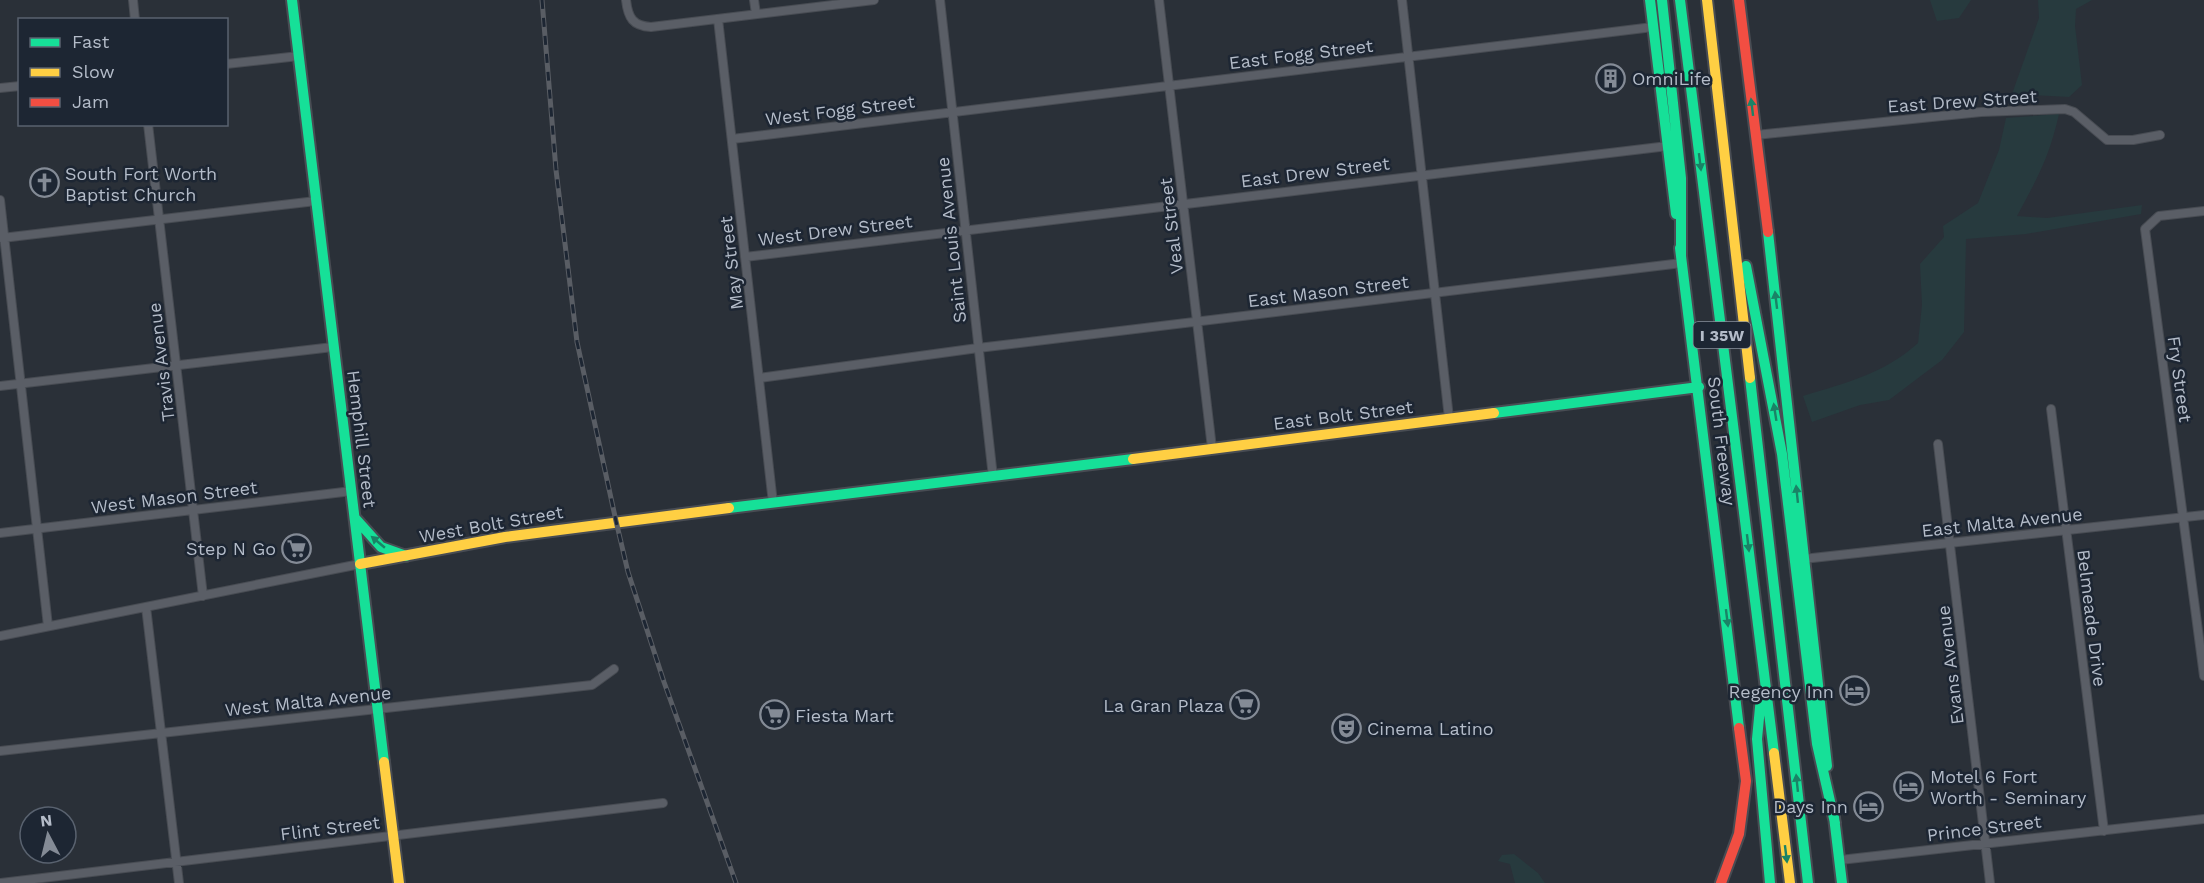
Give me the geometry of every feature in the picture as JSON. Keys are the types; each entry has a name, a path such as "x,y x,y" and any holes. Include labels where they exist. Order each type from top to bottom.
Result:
{"main road":[{"name":"Hemphill Street","path":"292,0 399,883"},
{"name":"South Freeway","path":"1650,0 1746,781 1739,834 1726,877 1721,883"},
{"path":"1662,0 1681,178 1681,259"},
{"name":"South Freeway","path":"1680,0 1790,883"},
{"name":"South Freeway","path":"1707,0 1808,883"},
{"path":"1712,0 1712,35"},
{"path":"1739,0 1842,883"},
{"path":"1729,182 1769,375 1782,454 1817,744 1835,823"},
{"name":"East Bolt Street","path":"993,477 1699,387"},
{"name":"West Bolt Street","path":"360,564 551,530 993,477"},
{"path":"355,518 381,547 406,556"},
{"path":"1763,671 1757,739 1770,883"}],"street":[{"path":"133,0 135,18"},
{"path":"626,0 627,13 633,22 639,26 651,27 874,0"},
{"path":"754,0 756,14"},
{"name":"Saint Louis Avenue","path":"940,0 993,477"},
{"name":"Veal Street","path":"1159,0 1212,448"},
{"path":"1402,0 1449,418"},
{"name":"May Street","path":"718,19 773,503"},
{"name":"East Fogg Street","path":"952,111 1653,27"},
{"path":"228,64 299,56"},
{"path":"0,88 18,86"},
{"name":"East Drew Street","path":"1756,135 1981,112 2065,109 2074,112 2107,140 2133,140 2160,135"},
{"name":"West Fogg Street","path":"732,139 952,111"},
{"name":"Travis Avenue","path":"148,126 203,596"},
{"name":"East Drew Street","path":"965,228 1668,146"},
{"path":"0,200 2,238 48,626"},
{"path":"2,238 316,201"},
{"name":"Fry Street","path":"2204,211 2159,216 2145,229 2204,676"},
{"name":"West Drew Street","path":"745,257 965,228"},
{"name":"East Mason Street","path":"978,348 1435,293 1681,259"},
{"path":"0,386 333,347"},
{"path":"759,378 978,348"},
{"name":"Belmeade Drive","path":"2051,409 2104,831"},
{"name":"Evans Avenue","path":"1938,444 1990,883"},
{"name":"West Mason Street","path":"0,533 352,491"},
{"name":"East Malta Avenue","path":"1803,559 2204,515"},
{"name":"West Bolt Street","path":"0,636 360,564"},
{"path":"146,607 179,883"},
{"name":"West Malta Avenue","path":"0,751 592,685 614,669"},
{"name":"Flint Street","path":"1,883 663,802"},
{"name":"Prince Street","path":"1840,860 2204,819"}],"green space":[{"path":"1930,0 1971,0 1959,18 1937,21"},
{"path":"2038,0 2092,0 2076,9 2075,26 2082,85 2069,97 2012,94 2039,18"},
{"path":"2059,114 2042,167 2017,216 2047,218 2142,205 2141,214 2026,234 1966,239 1964,332 1942,360 1889,400 1860,405 1812,422 1803,396 1849,382 1878,370 1892,363 1918,343 1922,305 1920,264 1944,237 1943,226 1978,203 1999,150 2006,118"},
{"path":"1514,854 1538,873 1545,883 1515,883 1510,864 1498,861 1502,855"}],"railway":[{"path":"542,0 556,170 577,342 616,521 628,572 664,682 736,883"}],"traffic: fast":[{"path":"292,0 384,762"},
{"path":"1650,0 1676,214"},
{"path":"1662,0 1681,178 1681,255"},
{"path":"1680,0 1774,753"},
{"path":"1768,232 1827,766"},
{"path":"1680,248 1739,728"},
{"path":"1746,266 1782,454 1817,744 1835,823"},
{"path":"1750,378 1808,883"},
{"path":"1494,413 1699,387"},
{"path":"729,508 1133,459"},
{"path":"355,518 381,547 406,556"},
{"path":"1761,697 1757,739 1770,883"},
{"path":"1834,817 1842,883"}],"traffic: slow":[{"path":"1707,0 1750,378"},
{"path":"1133,459 1494,413"},
{"path":"360,564 505,537 729,508"},
{"path":"1774,753 1790,883"},
{"path":"384,762 399,883"}],"traffic: jam":[{"path":"1739,0 1768,232"},
{"path":"1721,883 1739,834 1746,781 1739,728"}],"place":[{"name":"OmniLife","path":"1611,78"},
{"name":"South Fort Worth Baptist Church","path":"44,183"},
{"name":"Step N Go","path":"297,548"},
{"name":"Regency Inn","path":"1855,691"},
{"name":"La Gran Plaza","path":"1245,705"},
{"name":"Fiesta Mart","path":"774,715"},
{"name":"Cinema Latino","path":"1346,728"},
{"name":"Motel 6 Fort Worth - Seminary","path":"1909,786"},
{"name":"Days Inn","path":"1869,806"}]}
